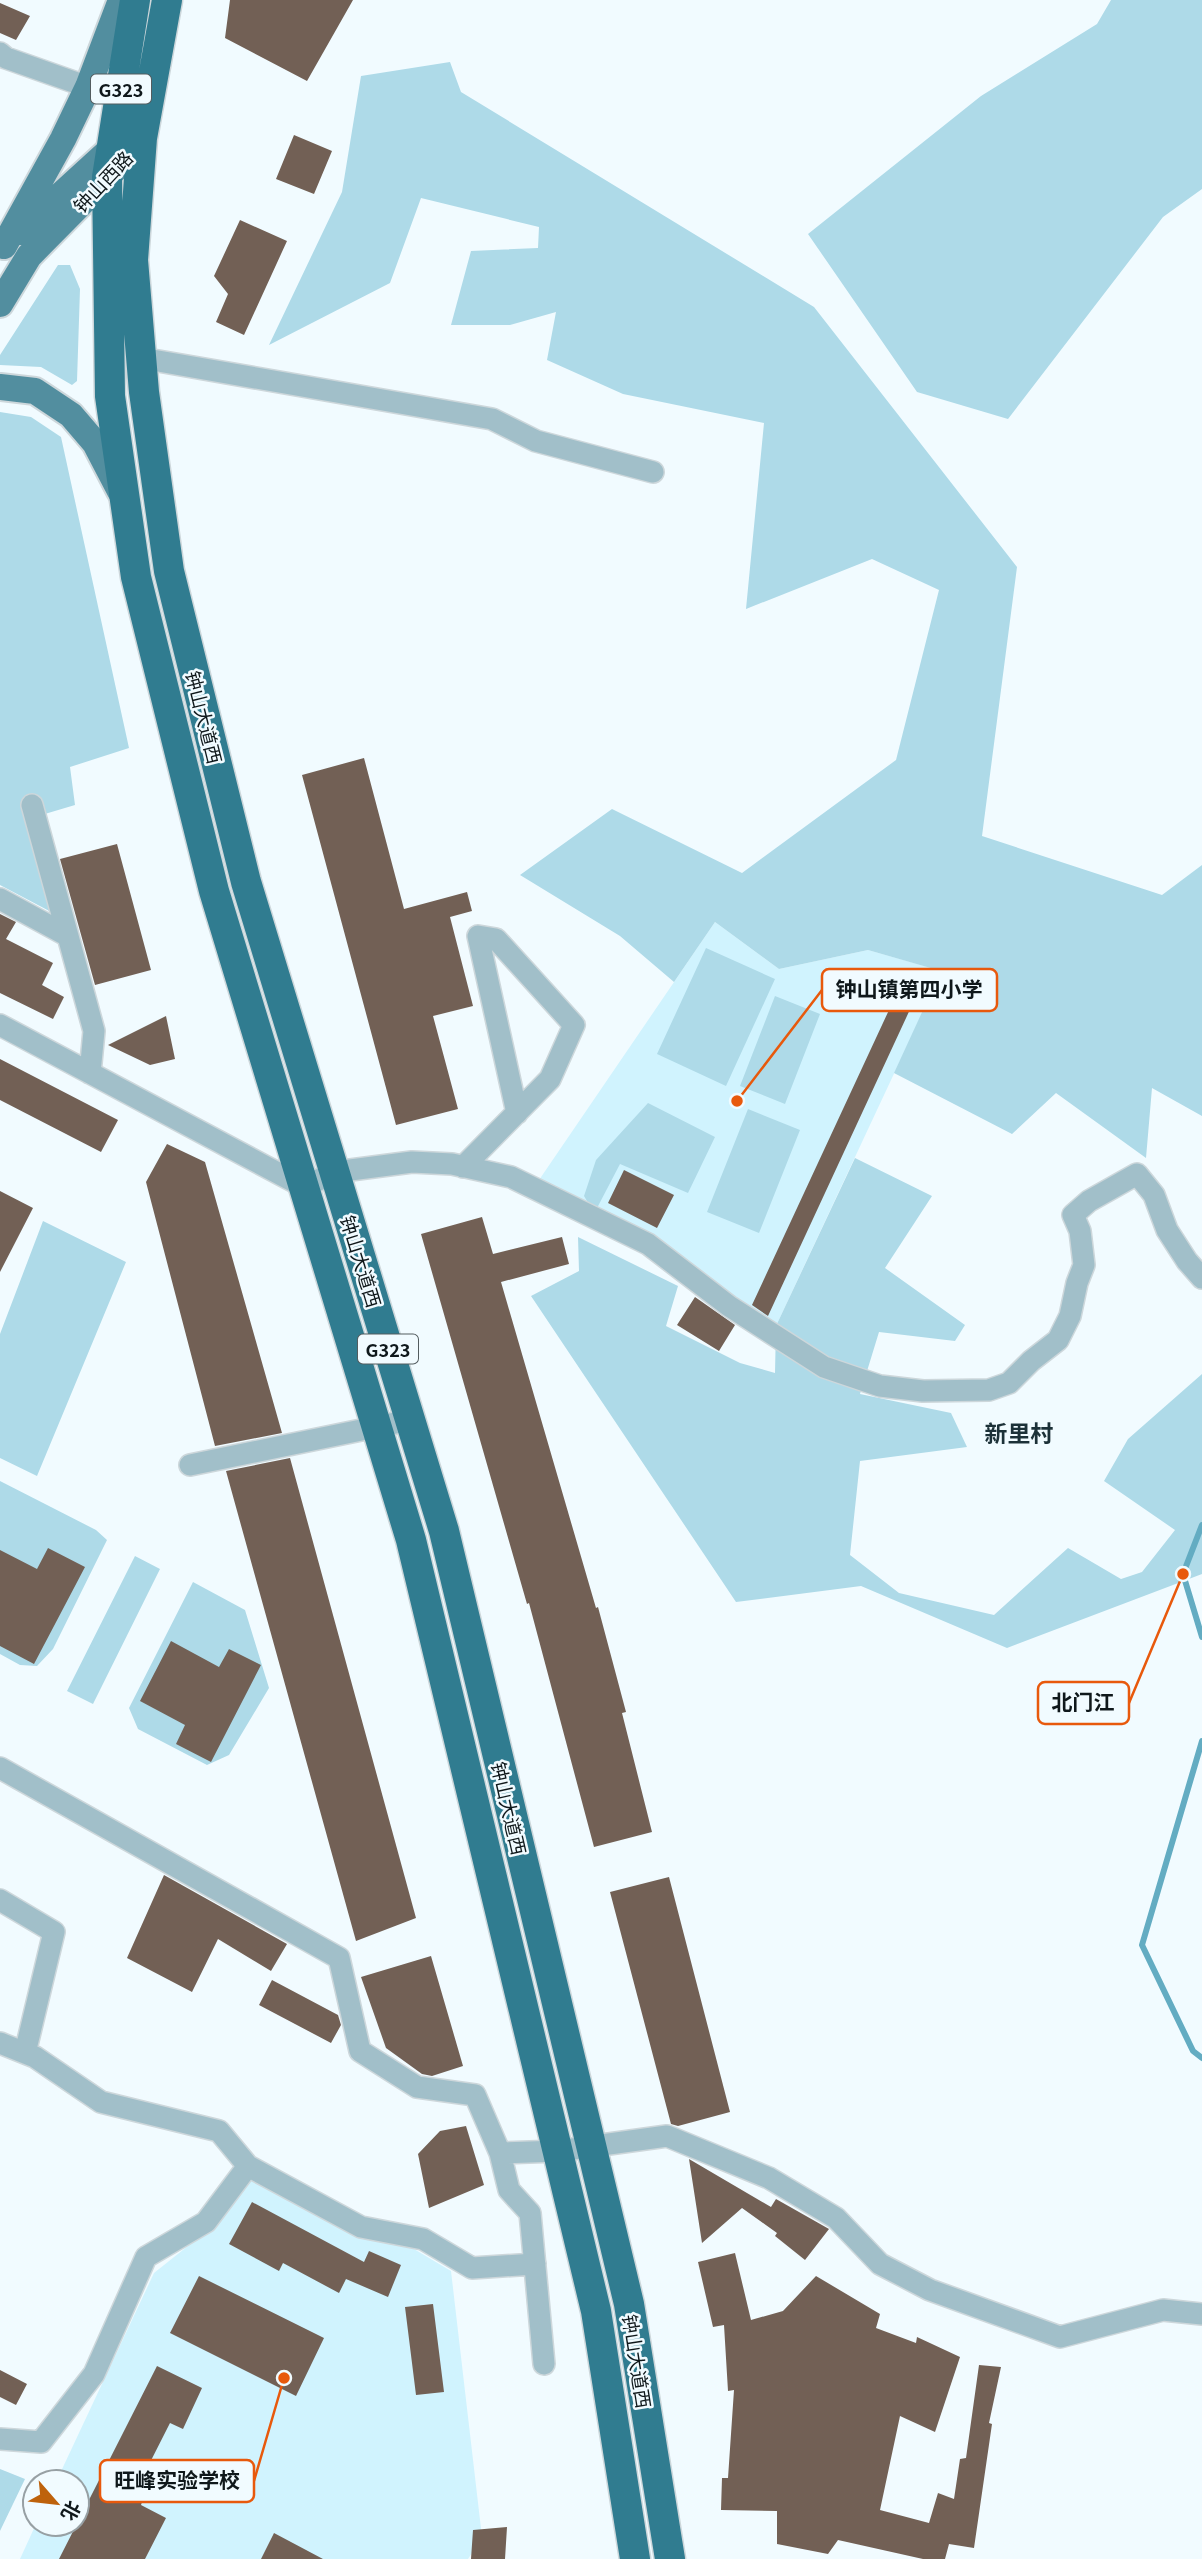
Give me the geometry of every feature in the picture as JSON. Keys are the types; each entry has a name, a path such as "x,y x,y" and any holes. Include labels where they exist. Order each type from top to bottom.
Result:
{"highway":[{"name":"钟山大道西","path":"135,0 107,177 110,396 136,578 214,891 411,1540 596,2311 635,2559"},
{"name":"钟山大道西","path":"167,0 142,138 133,260 141,358 169,571 247,882 444,1531 629,2304 670,2559"}],"main road":[{"path":"2,250 88,88 121,0"},
{"name":"钟山西路","path":"2,250 112,148 142,138"},
{"name":"钟山西路","path":"2,298 29,256 142,138"},
{"path":"0,387 35,391 71,415 94,443 125,500"}],"street":[{"path":"0,53 88,88"},
{"path":"141,358 492,419 536,441 653,472"},
{"path":"32,805 94,1031 90,1073"},
{"path":"0,899 68,936"},
{"path":"463,1167 550,1079 574,1025 496,939 478,936 517,1112"},
{"path":"0,1025 304,1187 335,1172 412,1162 463,1167 511,1177 648,1244 729,1306 824,1367 880,1386 923,1391 989,1390 1009,1383 1058,1340 1070,1316 1084,1265 1080,1231 1073,1215 1089,1200 1137,1174 1154,1195 1167,1230 1187,1261 1202,1278"},
{"path":"190,1465 410,1420"},
{"path":"0,1768 339,1958 360,2051 417,2087 475,2095 500,2153 509,2190 530,2213 544,2364"},
{"path":"0,1900 54,1932 25,2053"},
{"path":"0,2043 35,2057 101,2102 219,2132 248,2166 361,2227 423,2239 472,2268 535,2264"},
{"path":"500,2153 558,2151 667,2136 769,2178 836,2218 880,2264 930,2290 1060,2336 1163,2310 1202,2314"},
{"path":"0,2439 41,2442 94,2374 146,2257 206,2222 248,2166"}],"shaded area":[{"path":"1111,0 1202,0 1202,189 1163,217 1008,419 917,392 808,234 981,96 1097,24"},
{"path":"450,62 461,92 814,307 1017,567 982,836 1162,895 1202,865 1202,1116 1152,1088 1146,1158 1056,1093 1012,1134 894,1073 941,971 868,950 779,969 715,922 674,982 620,936 520,875 612,809 742,873 896,760 939,590 872,559 746,609 764,423 623,394 547,360 556,312 510,325 451,325 471,251 538,248 539,227 421,198 390,283 269,345 342,192 361,76"},
{"path":"58,265 70,265 80,289 77,381 72,385 41,367 0,365 0,355"},
{"path":"0,412 31,417 61,437 129,748 70,767 75,805 28,819 55,914 0,885"},
{"path":"715,922 779,969 868,950 942,971 776,1326 539,1180"},
{"path":"706,948 775,979 726,1086 657,1054"},
{"path":"775,996 820,1014 785,1104 740,1086"},
{"path":"648,1103 715,1137 688,1193 620,1164 596,1210 584,1196 596,1160"},
{"path":"748,1109 800,1130 759,1233 707,1212"},
{"path":"855,1158 932,1196 885,1268 965,1325 955,1341 879,1332 860,1394 951,1413 967,1447 860,1461 850,1555 899,1593 994,1615 1068,1548 1121,1579 1142,1572 1175,1530 1104,1481 1128,1439 1202,1374 1202,1574 1007,1648 861,1586 736,1602 531,1296 579,1271 578,1237 678,1286 666,1326 740,1363 775,1373 776,1326"},
{"path":"43,1221 126,1262 37,1476 0,1458 0,1334"},
{"path":"0,1481 96,1530 107,1540 53,1649 37,1666 20,1665 0,1654"},
{"path":"135,1556 160,1569 93,1704 67,1691"},
{"path":"193,1582 245,1610 269,1688 229,1755 207,1765 138,1729 129,1708"},
{"path":"248,2175 358,2236 414,2249 451,2271 482,2537 468,2559 20,2559 30,2538 91,2538 91,2468 63,2468 154,2273 208,2230"},
{"path":"0,2469 21,2477 21,2487 0,2531"}],"building":[{"path":"230,0 353,0 307,81 225,38"},
{"path":"0,3 30,16 16,40 0,33"},
{"path":"294,135 332,151 314,194 276,179"},
{"path":"240,220 287,241 244,335 216,322 228,294 214,276"},
{"path":"364,758 404,909 467,892 472,911 450,917 473,1006 433,1016 458,1109 396,1125 302,775"},
{"path":"117,844 151,970 95,985 60,859"},
{"path":"0,914 16,922 6,939 53,963 42,985 64,997 53,1019 0,993"},
{"path":"902,982 919,990 768,1316 752,1305"},
{"path":"166,1016 175,1059 150,1065 108,1045"},
{"path":"0,1059 118,1120 101,1152 0,1100"},
{"path":"167,1144 205,1162 282,1433 215,1446 146,1182"},
{"path":"624,1170 674,1195 657,1228 608,1203"},
{"path":"0,1191 33,1208 0,1272"},
{"path":"482,1217 493,1254 562,1237 569,1264 501,1282 596,1608 598,1607 626,1712 622,1713 652,1832 594,1847 529,1603 527,1604 421,1234"},
{"path":"695,1297 735,1325 719,1351 677,1325"},
{"path":"290,1458 416,1918 356,1941 226,1471"},
{"path":"48,1548 85,1567 34,1664 0,1646 0,1550 37,1569"},
{"path":"171,1641 219,1667 229,1649 261,1665 211,1762 176,1744 185,1725 140,1701"},
{"path":"164,1875 287,1944 271,1971 218,1939 192,1992 127,1958"},
{"path":"669,1877 730,2112 678,2126 671,2124 610,1892"},
{"path":"431,1956 463,2066 432,2076 422,2074 386,2048 361,1977"},
{"path":"272,1980 338,2015 341,2025 331,2043 259,2005"},
{"path":"466,2126 484,2185 429,2208 418,2154 440,2131"},
{"path":"689,2159 771,2207 776,2199 829,2229 805,2260 775,2236 777,2233 742,2208 702,2243"},
{"path":"252,2202 364,2262 369,2251 401,2265 388,2297 346,2279 339,2293 283,2263 279,2271 229,2244"},
{"path":"735,2253 751,2320 783,2311 816,2276 880,2314 876,2328 916,2343 917,2337 960,2357 935,2432 900,2416 880,2510 929,2523 938,2493 954,2499 960,2459 966,2458 979,2365 1001,2367 989,2423 992,2424 974,2548 949,2544 945,2559 923,2559 838,2540 828,2554 777,2544 777,2511 721,2510 722,2478 728,2478 734,2390 728,2391 724,2325 713,2327 698,2262"},
{"path":"199,2276 324,2338 296,2396 170,2333"},
{"path":"433,2304 444,2392 416,2395 405,2307"},
{"path":"157,2366 202,2388 183,2429 170,2423 134,2494 143,2499 141,2505 166,2518 145,2559 59,2559 70,2538 91,2538 91,2496"},
{"path":"0,2370 27,2384 16,2405 0,2397"},
{"path":"507,2527 505,2559 471,2559 473,2530"},
{"path":"274,2533 323,2559 261,2559"}],"waterway":[{"path":"1202,1525 1183,1574 1202,1637"},
{"path":"1202,1741 1142,1945 1193,2051 1202,2058"}],"place":[{"name":"钟山镇第四小学","path":"737,1101"},
{"name":"北门江","path":"1183,1574"},
{"name":"旺峰实验学校","path":"284,2378"}],"district":[{"name":"新里村","path":"1019,1432"}]}
